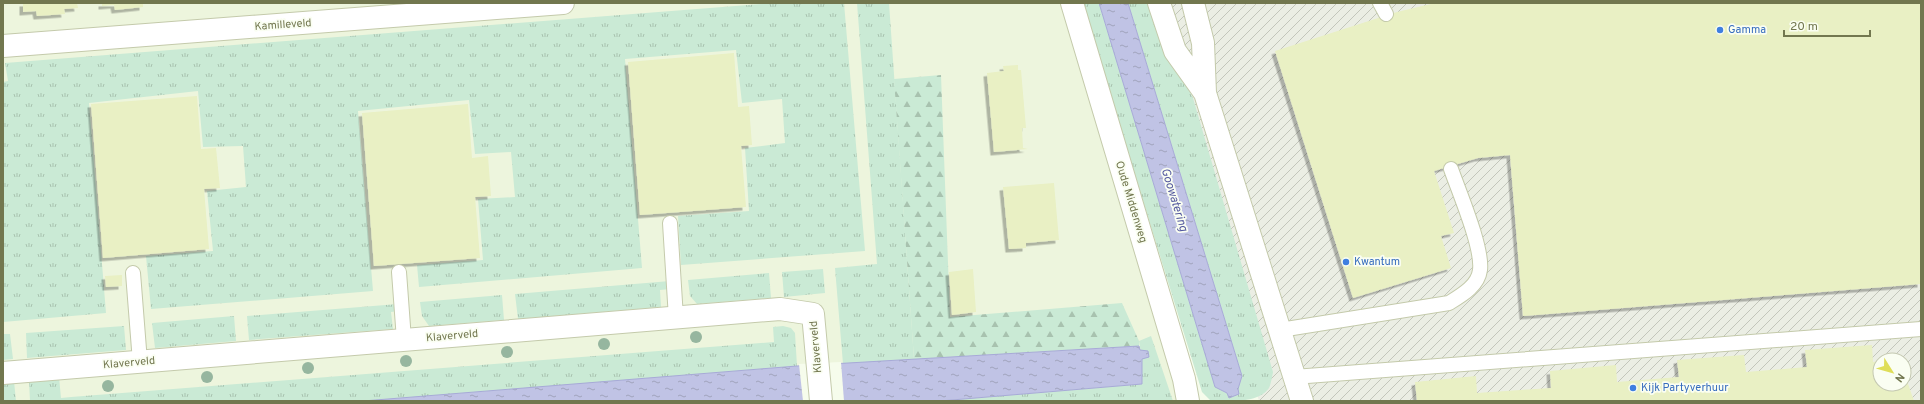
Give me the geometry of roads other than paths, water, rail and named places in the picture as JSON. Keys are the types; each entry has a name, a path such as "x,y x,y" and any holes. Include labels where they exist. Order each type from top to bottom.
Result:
{"street":[{"name":"Kamilleveld","path":"3,46 563,3"},
{"name":"Oude Middenweg","path":"1072,3 1184,379 1188,401"},
{"path":"1159,3 1176,50 1205,93"},
{"path":"1193,3 1203,43 1205,93 1280,330 1294,377 1297,400"},
{"name":"Klaverveld","path":"3,373 780,309 813,314 821,401"}],"lane":[{"path":"1280,330 1449,303 1470,290 1480,271 1479,250 1451,169"},
{"path":"670,224 676,318"},
{"path":"399,272 404,340"},
{"path":"134,273 140,362"},
{"path":"1294,377 1921,329"}],"water":[{"name":"Goowatering","path":"1099,3 1128,3 1242,376 1238,389 1239,394 1229,398 1227,393 1215,387"},
{"path":"1139,346 1140,350 1148,351 1149,357 1142,359 1142,384 940,401 363,401 797,366"}],"place":[{"name":"Gamma","path":"1720,30"},
{"name":"Kwantum","path":"1346,262"},
{"name":"Kijk Partyverhuur","path":"1633,388"}]}
